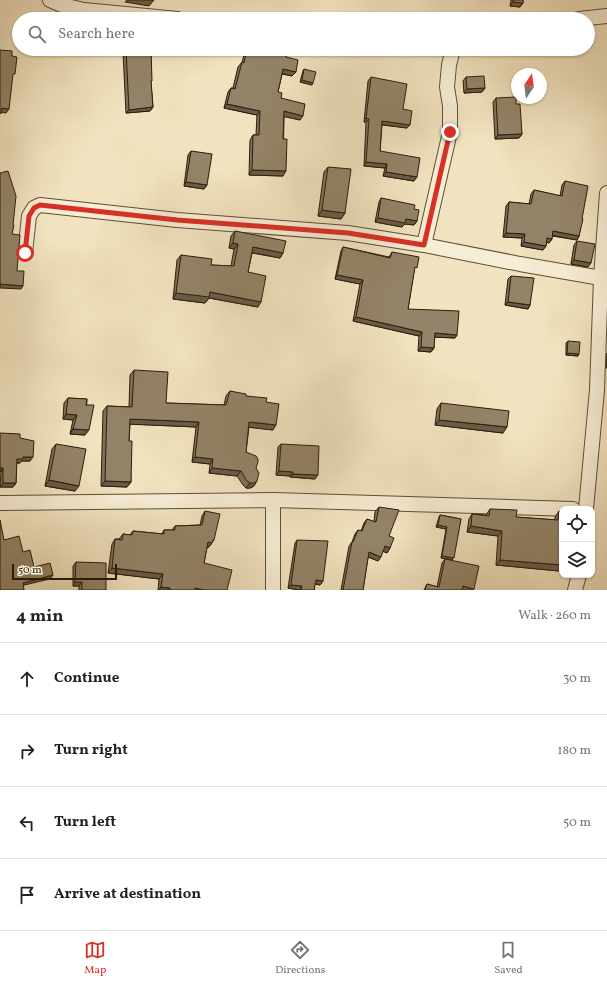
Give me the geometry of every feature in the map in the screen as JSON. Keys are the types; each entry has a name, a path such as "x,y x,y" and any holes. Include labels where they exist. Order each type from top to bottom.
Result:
{"street":[{"path":"50,0 62,5 84,10 105,12"},
{"path":"595,17 607,16"},
{"path":"424,245 450,132 450,106 447,87 451,56"},
{"path":"586,506 597,390 601,278 607,193"},
{"path":"25,253 29,216 34,208 40,205 177,220 348,233 424,245 601,278"},
{"path":"0,503 273,500 559,509"},
{"path":"273,500 273,590"},
{"path":"575,590 578,578"}],"building":[{"path":"513,0 523,0 523,3 513,2"},
{"path":"0,50 12,51 12,56 17,57 15,74 13,74 9,109 2,108 1,114 0,113"},
{"path":"126,56 151,56 153,107 129,110"},
{"path":"246,56 286,56 298,60 296,72 283,69 278,92 282,93 281,98 305,104 303,116 284,111 283,139 287,139 286,171 252,170 253,135 259,135 260,111 227,104 231,88 235,89 242,62 244,63"},
{"path":"304,69 316,72 313,83 302,80"},
{"path":"484,76 485,88 467,89 466,77"},
{"path":"371,77 407,84 403,109 412,111 410,125 382,121 380,151 420,158 417,177 386,172 387,164 366,162 369,119 366,118"},
{"path":"511,97 511,104 520,104 522,134 498,135 496,98"},
{"path":"191,151 212,154 207,185 186,182"},
{"path":"328,167 351,169 345,213 322,210"},
{"path":"8,171 16,196 12,234 20,235 17,271 24,271 23,286 0,284 0,173"},
{"path":"565,181 588,186 579,236 553,231 552,239 547,238 546,246 524,242 525,234 506,233 509,202 531,204 534,190 562,196"},
{"path":"381,198 415,205 414,209 419,210 417,221 406,219 405,223 378,218"},
{"path":"235,231 286,241 283,253 253,247 248,272 266,276 261,302 210,292 209,297 176,293 181,255 212,259 211,265 234,266 238,244 233,243"},
{"path":"577,241 595,244 591,263 574,260"},
{"path":"343,247 390,258 392,252 419,257 417,268 415,267 408,309 459,311 457,335 435,333 434,348 421,347 422,332 356,317 363,280 337,275"},
{"path":"511,276 534,278 530,305 508,302"},
{"path":"568,341 580,342 579,354 567,353"},
{"path":"134,370 168,372 166,403 226,405 230,391 246,394 246,396 267,398 266,402 279,404 276,425 249,422 246,452 256,456 258,459 256,468 259,473 257,481 250,483 246,480 241,471 212,468 213,459 195,457 199,422 130,419 129,441 132,441 131,482 105,481 107,406 132,407"},
{"path":"68,398 87,399 86,405 94,405 89,430 73,429 77,415 66,414"},
{"path":"441,403 509,411 507,427 439,420"},
{"path":"0,433 20,434 20,438 34,441 33,457 23,457 23,459 17,459 16,483 3,483 3,468 0,468"},
{"path":"56,444 86,449 79,486 49,480"},
{"path":"281,444 319,446 318,475 293,474 293,472 279,471"},
{"path":"379,507 399,510 389,536 394,538 390,548 385,546 381,557 369,552 363,590 343,590 352,542 358,530 362,531 367,519 376,522"},
{"path":"490,509 517,510 516,517 558,520 559,511 559,565 500,560 502,531 471,526 472,514 489,516"},
{"path":"205,511 220,514 214,540 212,543 208,542 204,563 232,570 227,590 204,590 195,588 195,590 170,590 170,588 161,587 163,574 112,568 115,539 122,540 123,534 132,535 133,531 164,534 164,530 175,530 175,526 202,525"},
{"path":"440,515 461,519 454,558 442,556 447,527 438,525"},
{"path":"0,520 4,540 19,536 23,552 30,550 34,567 50,563 53,575 23,583 24,590 0,590"},
{"path":"297,540 328,541 323,581 316,580 314,590 301,590 302,586 291,585"},
{"path":"445,559 479,566 474,589 463,586 462,590 425,590 427,584 439,587"},
{"path":"76,562 106,563 106,590 82,590 82,582 75,582"}],"route":[{"path":"25,253 29,216 34,208 40,205 177,220 348,233 424,245 450,132"}]}
